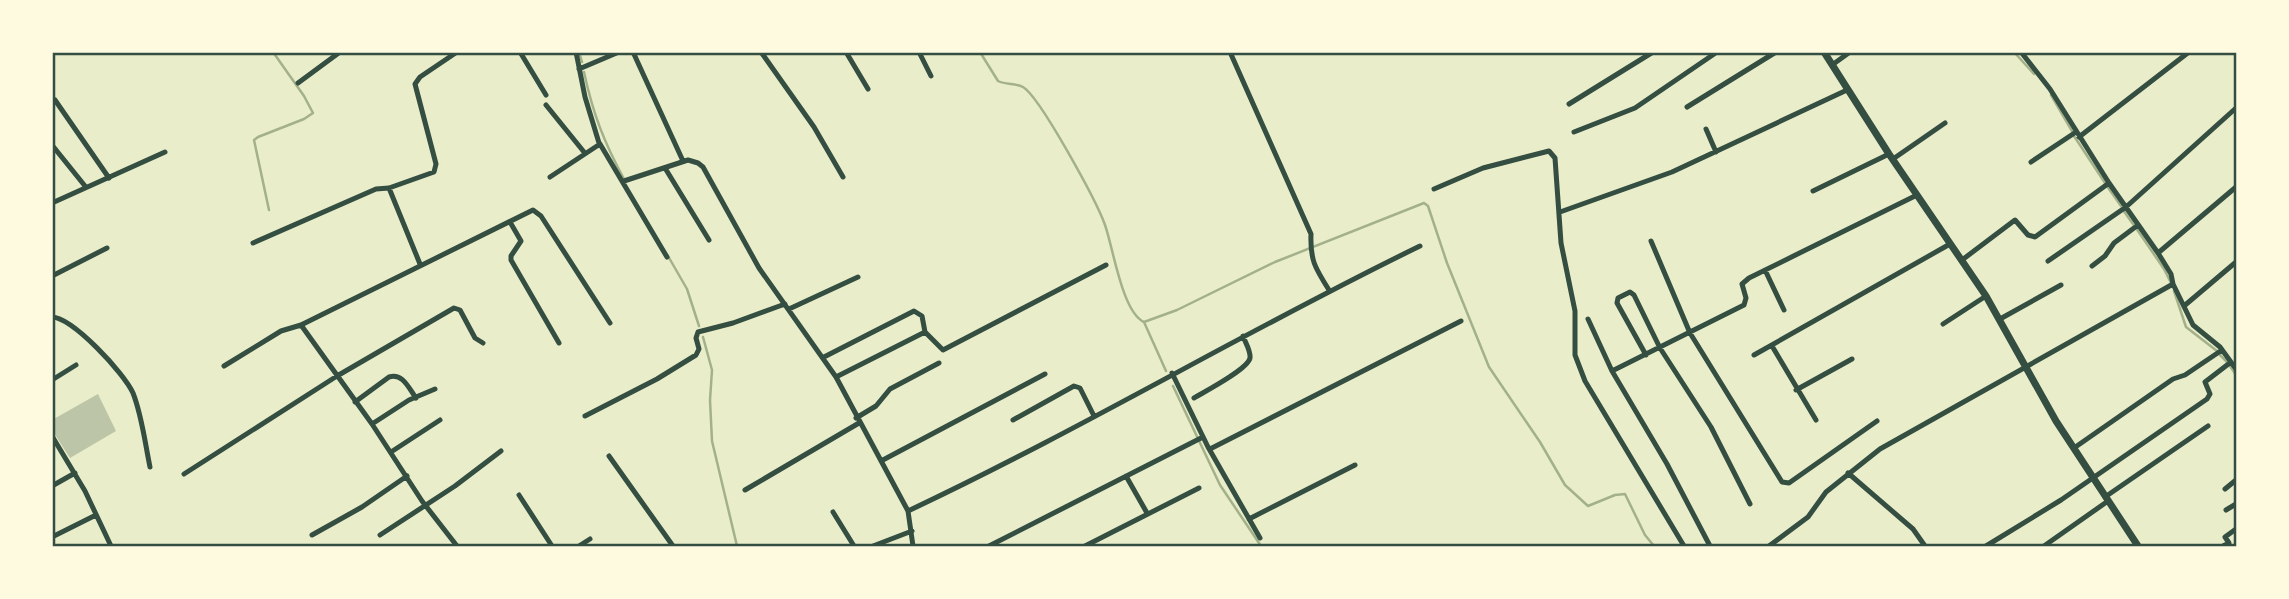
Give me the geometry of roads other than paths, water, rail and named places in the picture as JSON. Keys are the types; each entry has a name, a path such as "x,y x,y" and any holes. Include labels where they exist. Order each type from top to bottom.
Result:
{"street":[{"path":"298,83 340,52"},
{"path":"253,243 376,189 389,188 434,172 436,164 415,84 420,77 457,52"},
{"path":"520,52 546,95"},
{"path":"576,52 585,97 599,143 667,257"},
{"path":"579,69 619,52"},
{"path":"633,52 683,162"},
{"path":"761,52 814,127 843,177"},
{"path":"846,52 868,89"},
{"path":"919,52 931,76"},
{"path":"1230,52 1311,234 1310,254 1313,265 1329,290"},
{"path":"1569,104 1653,52"},
{"path":"1574,132 1630,111 1717,52"},
{"path":"1687,107 1776,52"},
{"path":"1824,52 1986,296 2074,447 2138,547"},
{"path":"1832,65 1850,52"},
{"path":"2021,52 2050,89 2109,183 2158,253 2171,274 2173,284 2196,329 2222,350 2236,369"},
{"path":"2031,162 2077,134 2189,52"},
{"path":"1560,212 1672,172 1847,90"},
{"path":"55,100 109,178"},
{"path":"546,106 584,152"},
{"path":"2048,261 2126,207 2236,108"},
{"path":"1813,191 1891,156 1945,123"},
{"path":"1706,129 1716,152"},
{"path":"550,177 599,143"},
{"path":"52,145 85,186"},
{"path":"1434,189 1483,168 1549,151 1555,158 1561,243 1575,312 1575,355 1585,381 1684,547"},
{"path":"52,203 164,152"},
{"path":"624,181 693,160 703,167 759,268 836,377 908,511 913,547"},
{"path":"665,168 709,240"},
{"path":"1962,260 2015,220 2028,235 2035,237 2109,183"},
{"path":"2158,253 2236,187"},
{"path":"389,188 420,264"},
{"path":"1612,371 1744,305 1746,298 1742,284 1765,270 1917,195"},
{"path":"223,366 281,331 301,325 420,264 535,211 541,216 610,323"},
{"path":"510,222 521,241 511,260 559,343"},
{"path":"2092,266 2105,256 2120,238 2138,225"},
{"path":"1651,241 1690,333 1784,484 1877,421"},
{"path":"1754,355 1951,244"},
{"path":"908,511 997,469 1329,290 1420,246"},
{"path":"52,276 107,248"},
{"path":"2184,306 2236,262"},
{"path":"824,358 914,311 922,316 925,332 943,350 1106,265"},
{"path":"1765,270 1783,310"},
{"path":"585,416 657,379 696,355 699,349 696,338 698,332 787,306 858,277"},
{"path":"1769,547 1808,517 1826,492 1848,473 1890,443 2173,284"},
{"path":"2000,319 2061,285"},
{"path":"1646,355 1617,303 1618,298 1630,292 1634,295 1660,348 1711,427 1750,503"},
{"path":"1943,324 1986,296"},
{"path":"184,474 337,376 454,308 460,310 475,338 483,343"},
{"path":"52,317 61,317 73,326 127,382 133,394 150,467"},
{"path":"1588,319 1612,371 1667,464 1710,547"},
{"path":"1210,449 1461,321"},
{"path":"301,325 457,547"},
{"path":"836,377 925,332"},
{"path":"1194,398 1249,361 1250,354 1243,336"},
{"path":"1772,346 1816,421"},
{"path":"2074,447 2173,379 2185,375 2222,350"},
{"path":"1986,547 2093,478 2209,397 2205,382 2236,354"},
{"path":"1796,390 1852,359"},
{"path":"745,490 857,420 876,406 890,388 939,363"},
{"path":"52,380 76,365"},
{"path":"1172,373 1199,438 1210,449 1260,538"},
{"path":"881,461 1045,374"},
{"path":"355,402 389,377 396,375 402,378 415,397"},
{"path":"1013,420 1074,386 1080,388 1094,416"},
{"path":"372,424 415,397 435,389"},
{"path":"391,453 440,419"},
{"path":"2044,547 2208,426"},
{"path":"52,436 75,473 111,547"},
{"path":"989,547 1199,438"},
{"path":"380,535 426,506 501,451"},
{"path":"609,456 674,547"},
{"path":"1249,519 1355,465"},
{"path":"52,486 75,473"},
{"path":"1848,473 1919,536 1924,547"},
{"path":"312,535 362,507 407,476"},
{"path":"1126,476 1147,513"},
{"path":"2225,489 2236,480"},
{"path":"1085,547 1199,488"},
{"path":"519,495 552,547"},
{"path":"2226,510 2236,504"},
{"path":"833,512 854,547"},
{"path":"52,537 96,515"},
{"path":"2223,547 2228,543 2225,537 2236,529"},
{"path":"873,547 912,531"},
{"path":"579,547 590,539"}],"waterway":[{"path":"269,210 254,140 313,113 273,52"},
{"path":"579,52 582,62"},
{"path":"980,52 998,81 1023,87 1054,129 1100,213 1124,293 1136,316 1144,322 1177,310 1275,262 1424,203 1428,206 1447,263 1489,367 1540,442 1565,485 1588,506 1615,495 1625,494 1645,535 1654,546"},
{"path":"2014,52 2034,74"},
{"path":"584,72 600,127 624,179"},
{"path":"2051,95 2072,131"},
{"path":"2074,136 2105,183"},
{"path":"2107,186 2121,206"},
{"path":"2123,210 2133,224"},
{"path":"2136,228 2171,283"},
{"path":"668,256 687,289 699,326"},
{"path":"2174,291 2186,327 2217,351"},
{"path":"1144,322 1166,371"},
{"path":"703,337 712,370 712,441 737,546"},
{"path":"2219,354 2228,363"},
{"path":"2230,366 2236,375"},
{"path":"1173,386 1220,485 1261,546"}]}
